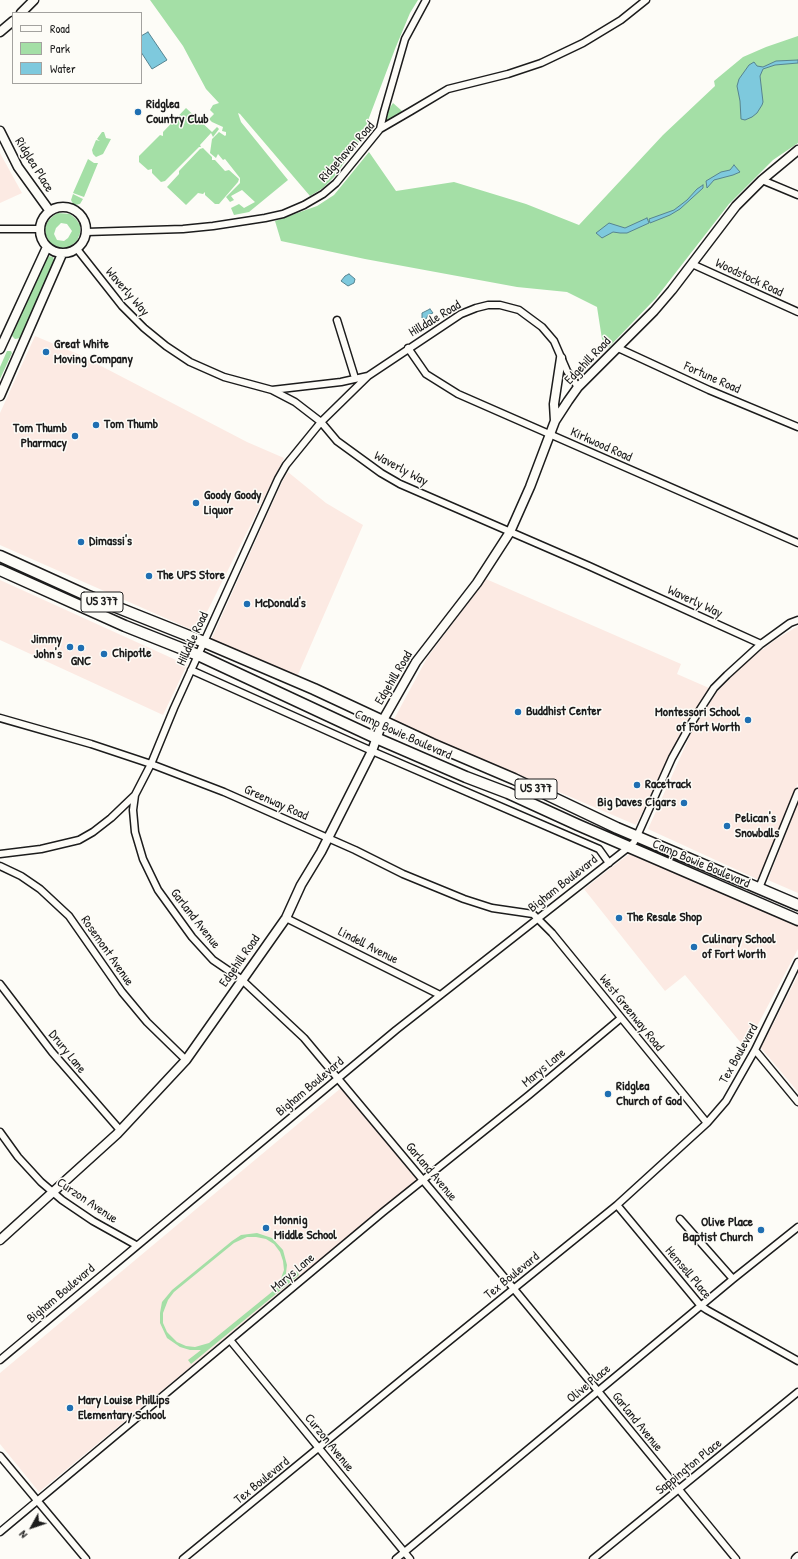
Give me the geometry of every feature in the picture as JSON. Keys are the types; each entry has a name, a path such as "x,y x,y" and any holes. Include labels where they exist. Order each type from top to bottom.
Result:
{"main road":[{"name":"Camp Bowie Boulevard","path":"0,556 86,595 204,642 383,720 432,744 514,779 637,836 798,905"},
{"name":"Camp Bowie Boulevard","path":"0,570 125,626 198,655 376,738 466,777 508,793 578,825 798,920"},
{"path":"47,590 50,585 54,584 86,595"},
{"path":"508,793 514,779"},
{"path":"754,900 759,888"}],"street":[{"path":"22,12 34,0"},
{"path":"380,129 405,40 426,0"},
{"name":"Ridgehaven Road","path":"86,232 183,229 240,222 284,214 304,206 323,194 336,183 380,129 448,90 508,74 540,63 583,43 621,20 646,0"},
{"path":"0,38 2,31 12,22"},
{"name":"Ridglea Place","path":"0,130 18,167 49,210"},
{"name":"Edgehill Road","path":"0,1240 120,1130 186,1060 241,979 286,918 301,885 328,838 372,751 383,720 421,655 477,584 510,532 555,421 578,387 618,348 668,295 736,206 762,180 798,150"},
{"path":"762,180 798,195"},
{"path":"66,207 75,211 83,218 86,232 83,242 77,249 62,254 51,250 47,246 41,238 39,229 44,215 49,210 66,207"},
{"path":"0,229 39,229"},
{"path":"0,349 47,246"},
{"name":"Waverly Way","path":"77,249 122,306 144,328 166,346 190,362 224,377 272,390 295,402 321,422 337,441 380,473 400,484 589,566 761,644"},
{"path":"0,396 62,254"},
{"name":"Woodstock Road","path":"692,264 798,312"},
{"name":"Hilldale Road","path":"0,854 40,849 79,840 93,832 111,818 135,795 151,764 191,670 278,479 286,465 321,422 368,376 461,314 482,306 500,305 520,310 542,327 554,341 567,371 578,387"},
{"path":"337,320 355,378"},
{"name":"Kirkwood Road","path":"408,348 426,374 458,394 798,543"},
{"name":"Fortune Road","path":"618,348 709,390 798,427"},
{"path":"555,421 554,404 561,358"},
{"name":"Hilldale Road","path":"272,390 341,382 368,376"},
{"name":"Bigham Boulevard","path":"0,1360 337,1078 629,847 637,836 667,768 692,722 714,688 761,644 790,623 798,620"},
{"path":"191,670 372,751 599,849 609,863"},
{"name":"Greenway Road","path":"0,718 91,744 151,764 224,792 328,838 402,874 464,899 492,908 533,914 538,918"},
{"path":"759,888 798,792"},
{"name":"Garland Avenue","path":"135,795 133,810 135,832 143,859 158,890 192,937 213,960 241,979 294,1028 514,1289 736,1559"},
{"name":"Rosemont Avenue","path":"0,866 21,876 40,889 69,916 122,992 147,1022 186,1060"},
{"name":"Lindell Avenue","path":"286,918 440,995"},
{"name":"West Greenway Road","path":"538,918 552,933 707,1123"},
{"name":"Tex Boulevard","path":"184,1559 617,1205 707,1123 726,1100 755,1050 798,962"},
{"name":"Drury Lane","path":"0,984 57,1058 120,1130"},
{"name":"Marys Lane","path":"0,1532 423,1180 529,1095 621,1018"},
{"path":"755,1050 798,1102"},
{"name":"Curzon Avenue","path":"0,1132 18,1157 41,1182 93,1221 136,1246"},
{"name":"Hemsell Place","path":"617,1205 701,1306 798,1361"},
{"path":"680,1219 732,1279"},
{"name":"Olive Place","path":"396,1559 732,1279 798,1227"},
{"name":"Curzon Avenue","path":"230,1340 410,1559"},
{"name":"Sappington Place","path":"593,1559 798,1392"},
{"path":"0,1456 86,1559"}],"shaded area":[{"path":"0,153 22,193 0,203"},
{"path":"35,336 80,355 247,442 284,458 197,632 0,545 0,413"},
{"path":"288,472 326,503 363,525 297,677 211,640 282,482"},
{"path":"486,579 681,664 677,674 709,688 678,739 636,825 393,721 427,658"},
{"path":"0,580 187,665 163,715 0,640"},
{"path":"798,626 798,783 759,880 648,829 693,729 717,692 755,655 775,640"},
{"path":"798,803 798,893 768,880"},
{"path":"629,854 798,925 798,949 746,1047 741,1043 685,975 665,991 584,889"},
{"path":"798,975 798,1092 761,1048"},
{"name":"Monnig Middle School","path":"341,1088 417,1180 39,1492 0,1444 0,1373"}],"green space":[{"path":"150,0 418,0 410,13 395,49 361,139 334,177 323,188 310,196 238,113 241,122 288,180 249,212 234,215 231,208 239,204 244,208 255,202 242,190 231,196 234,200 230,202 226,197 240,183 240,178 225,159 223,160 218,154 216,158 210,153 212,139 219,132 225,136 226,135 226,132 222,131 223,127 209,119 214,114 210,110 213,105 219,103 206,89 183,46"},
{"path":"798,36 798,143 773,160 729,204 656,298 608,348 602,339 597,307 567,292 517,287 365,259 281,241 275,221 317,206 334,195 369,152 396,191 454,182 526,204 579,225 663,135 715,86 714,81 743,57"},
{"path":"393,103 402,111 388,120 385,120 387,112"},
{"path":"186,108 212,132 217,127 219,129 213,137 211,133 200,145 201,147 199,147 165,181 161,182 152,173 152,169 148,170 139,162 139,156 160,135 163,136 163,132"},
{"path":"102,132 104,132 106,138 111,139 103,154 96,157 92,150 96,140 100,141 97,139"},
{"path":"203,148 212,157 212,160 215,160 225,171 229,170 239,179 219,204 215,204 205,195 205,192 203,194 198,193 186,205 167,187 179,174 179,171 200,149"},
{"path":"88,159 94,163 98,163 84,197 73,193"},
{"path":"73,194 83,199 80,204 73,204 71,200"},
{"path":"58,213 70,214 80,225 80,233 77,241 69,247 61,248 55,246 50,243 46,236 45,228 48,221","holes":["61,223 67,224 72,231 68,238 64,241 57,240 54,234 56,228"]},
{"path":"45,257 53,257 55,263 21,338 15,339 12,336 12,333"},
{"path":"7,351 11,351 12,353 0,379 0,367"},
{"path":"257,1233 272,1238 283,1250 287,1265 285,1281 297,1271 299,1275 191,1364 188,1360 201,1350 190,1350 180,1347 167,1338 160,1323 162,1302 172,1290 241,1235","holes":["247,1237 266,1239 274,1244 280,1252 284,1270 279,1284 273,1291 209,1343 195,1347 186,1346 177,1342 167,1332 163,1323 163,1313 168,1300 174,1292 234,1243"]}],"water":[{"path":"148,32 167,60 152,69 142,54 142,35"},
{"path":"798,60 798,63 775,65 763,69 760,76 763,102 762,105 757,113 752,117 745,120 741,119 737,86 739,79 749,65 754,62 757,66 763,67 776,61"},
{"path":"734,165 740,172 714,180 707,188 706,181 721,172 730,170"},
{"path":"703,185 703,188 680,209 670,215 650,223 649,219 674,210"},
{"path":"647,218 649,223 627,233 613,232 602,238 596,233 609,223 625,228"},
{"path":"349,274 355,279 354,283 348,286 341,281"},
{"path":"430,309 433,313 428,315 426,319 422,318 422,313"}],"place":[{"name":"Ridglea Country Club","path":"138,112"},
{"name":"Great White Moving Company","path":"46,352"},
{"name":"Tom Thumb","path":"96,425"},
{"name":"Tom Thumb Pharmacy","path":"75,436"},
{"name":"Goody Goody Liquor","path":"196,503"},
{"name":"Dimassi's","path":"81,542"},
{"name":"The UPS Store","path":"149,576"},
{"name":"McDonald's","path":"247,604"},
{"name":"Jimmy John's","path":"70,647"},
{"name":"GNC","path":"81,648"},
{"name":"Chipotle","path":"104,654"},
{"name":"Buddhist Center","path":"518,712"},
{"name":"Montessori School of Fort Worth","path":"748,720"},
{"name":"Racetrack","path":"637,785"},
{"name":"Big Daves Cigars","path":"684,803"},
{"name":"Pelican's Snowballs","path":"727,826"},
{"name":"The Resale Shop","path":"619,918"},
{"name":"Culinary School of Fort Worth","path":"694,947"},
{"name":"Ridglea Church of God","path":"608,1094"},
{"name":"Monnig Middle School","path":"266,1228"},
{"name":"Olive Place Baptist Church","path":"761,1230"},
{"name":"Mary Louise Phillips Elementary School","path":"70,1408"}]}
